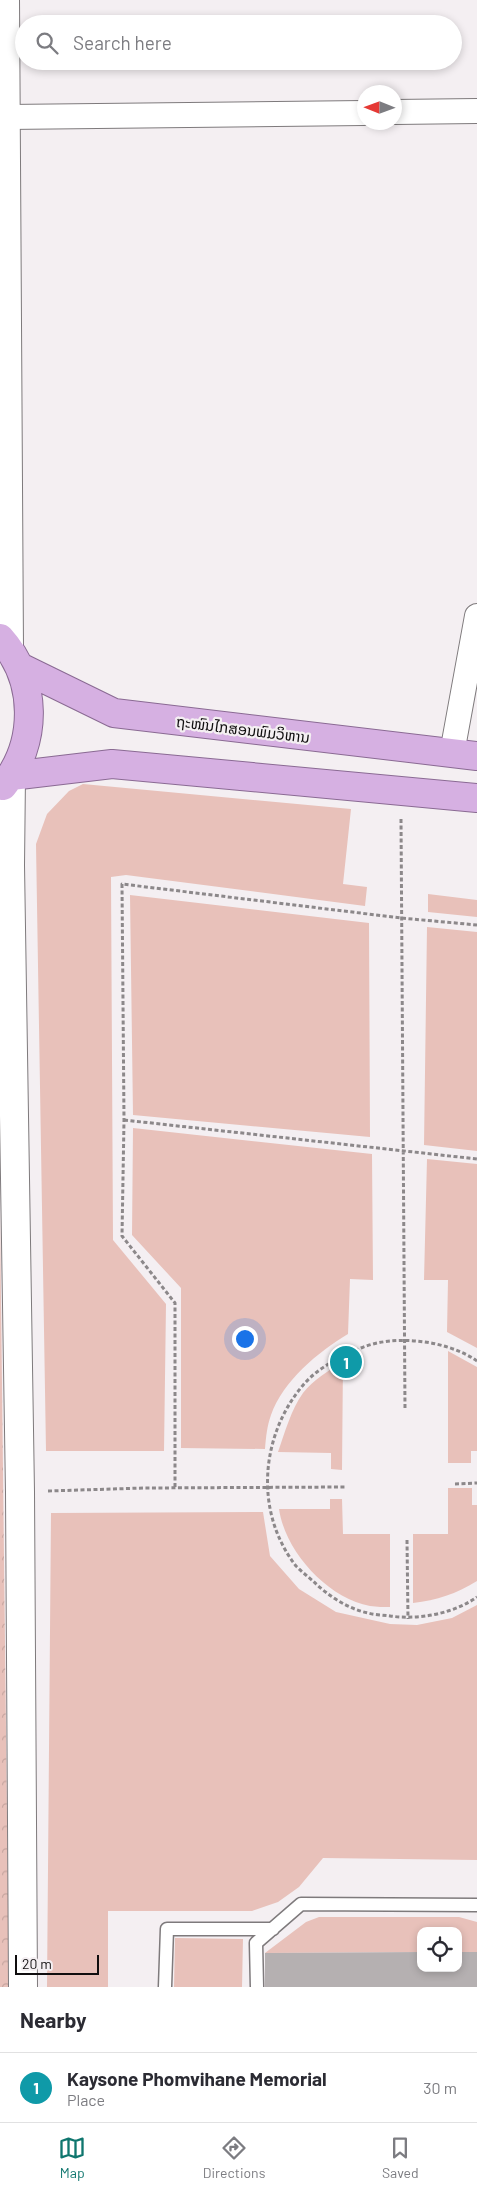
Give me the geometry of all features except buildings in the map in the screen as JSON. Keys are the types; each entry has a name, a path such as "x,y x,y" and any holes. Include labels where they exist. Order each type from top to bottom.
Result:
{"highway":[{"name":"ຖະໜົນໄກສອນພົມວິຫານ","path":"9,651 114,713 465,755"},
{"path":"6,782 24,750 30,722 28,694 9,651"},
{"path":"402,790 406,749"},
{"path":"6,782 112,764 477,798"}],"street":[{"path":"5,0 9,651"},
{"path":"402,112 477,111"},
{"path":"7,117 357,113"},
{"path":"465,755 477,616"},
{"path":"6,782 10,865 20,1492 23,1987"}],"lane":[{"path":"257,1987 256,1943 301,1904 477,1905"},
{"path":"165,1987 167,1929 273,1929"}],"path":[{"path":"402,790 401,918 406,1409"},
{"path":"175,1487 175,1303 122,1236 124,1120 122,884 401,918 477,925"},
{"path":"124,1120 477,1159"},
{"path":"477,1361 441,1345 405,1340 368,1345 333,1360 304,1384 283,1414 270,1449 266,1487 275,1528 296,1566 327,1595 366,1613 408,1618 442,1613 477,1597"},
{"path":"455,1484 477,1483"},
{"path":"20,1492 175,1487 344,1486"},
{"path":"407,1540 408,1618"}],"green space":[{"path":"83,784 351,809 343,884 367,887 365,906 126,875 111,877 113,1240 166,1304 164,1451 46,1451 36,844 47,814 69,791"},
{"path":"428,894 477,900 477,917 428,912"},
{"path":"130,895 369,923 370,1137 133,1115"},
{"path":"427,927 477,932 477,1151 424,1145"},
{"path":"133,1128 372,1154 373,1280 350,1279 348,1334 325,1349 303,1368 284,1391 270,1419 265,1449 181,1448 181,1288 132,1235"},
{"path":"427,1159 477,1164 477,1348 447,1332 448,1280 424,1280"},
{"path":"0,1212 9,1987 0,1987"},
{"path":"448,1351 477,1367 477,1451 471,1451 471,1463 448,1463"},
{"path":"343,1361 342,1470 331,1469 331,1453 278,1452 292,1414 303,1393"},
{"path":"448,1488 472,1488 472,1505 477,1505 477,1581 462,1590 446,1596 413,1603 413,1534 448,1534"},
{"path":"330,1499 342,1499 343,1534 390,1534 390,1607 370,1606 338,1593 311,1570 299,1556 290,1541 279,1509 330,1509"},
{"path":"263,1512 270,1556 299,1589 336,1612 390,1624 417,1625 452,1618 477,1605 477,1860 323,1858 299,1887 278,1902 252,1911 108,1911 108,1987 47,1987 51,1513"},
{"path":"319,1917 459,1917 477,1922 477,1952 462,1952 462,1927 417,1927 417,1952 265,1953 306,1922"},
{"path":"175,1938 243,1939 242,1987 174,1987"}],"place":[{"name":"Kaysone Phomvihane Memorial","path":"346,1362"}]}
